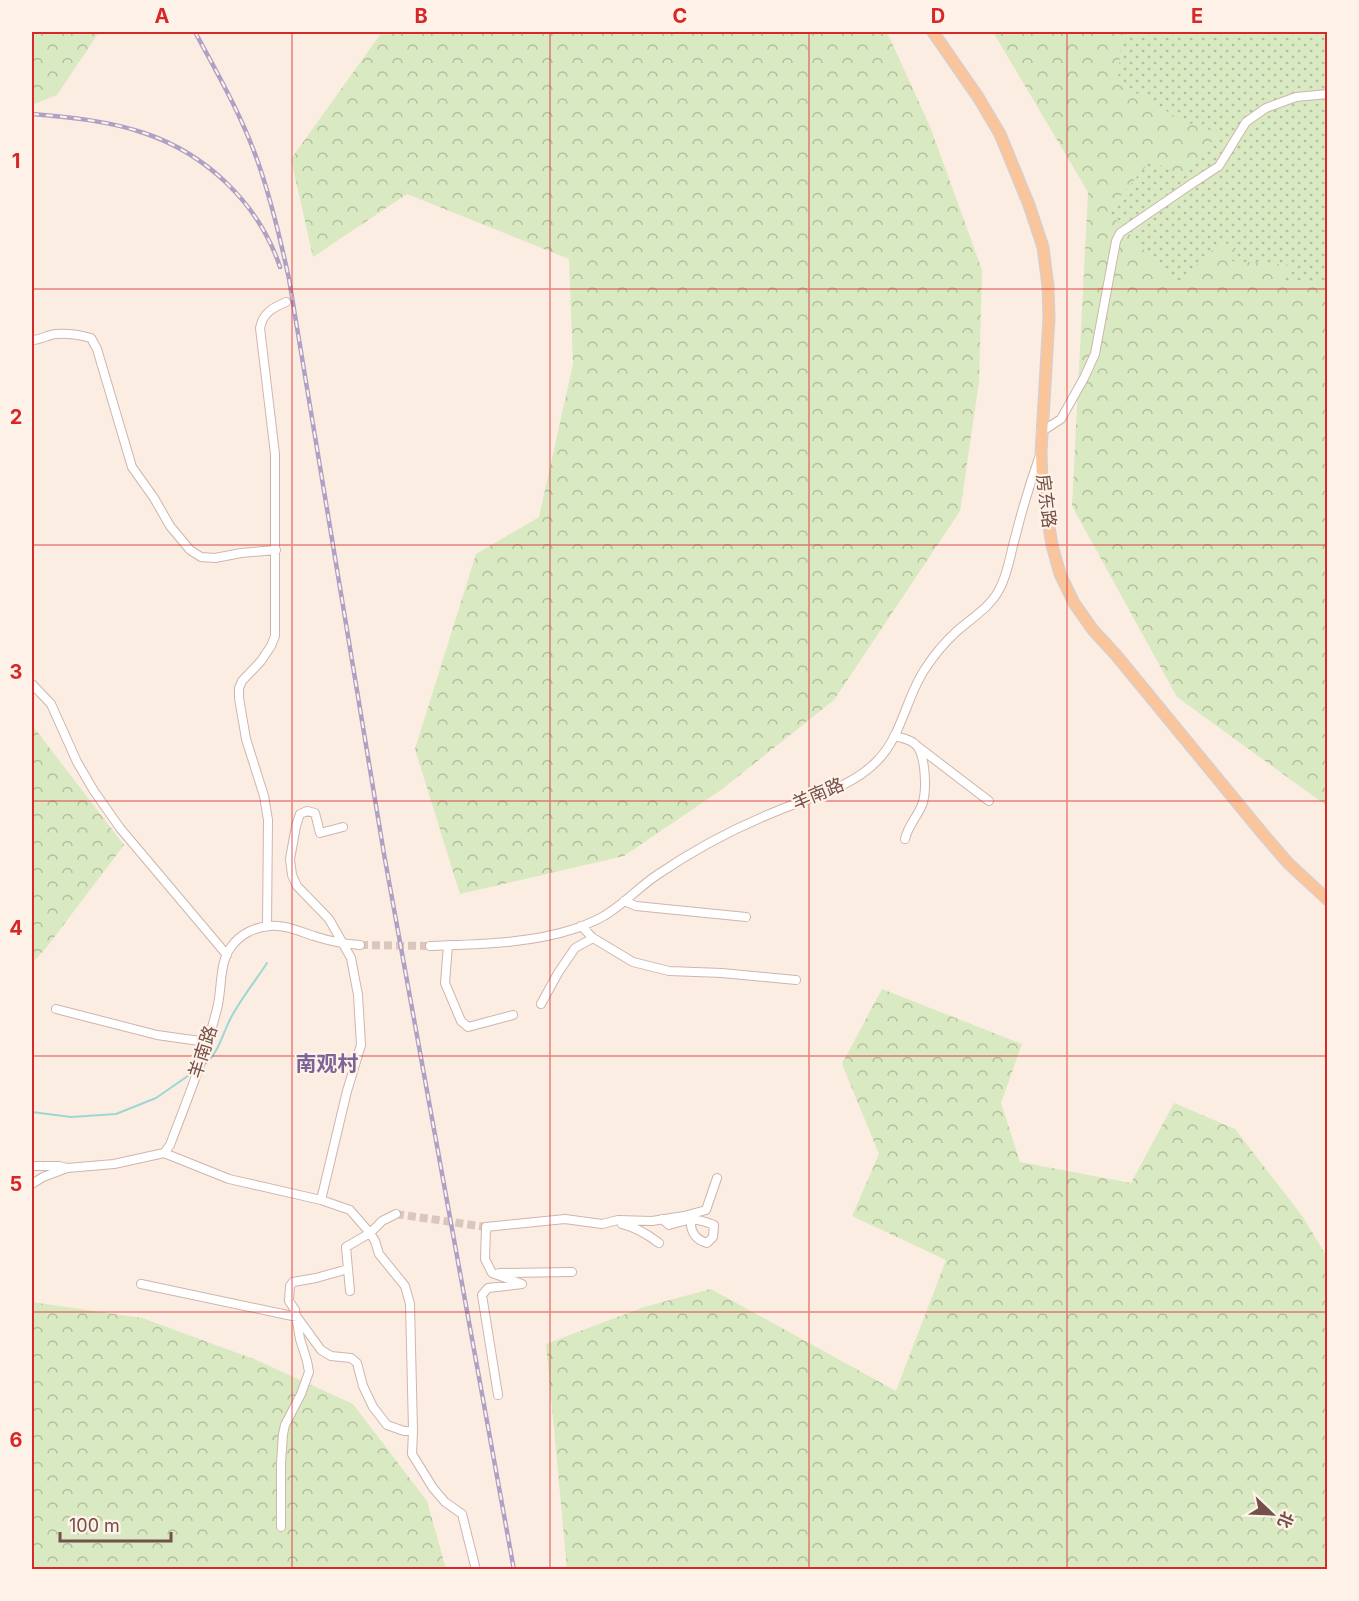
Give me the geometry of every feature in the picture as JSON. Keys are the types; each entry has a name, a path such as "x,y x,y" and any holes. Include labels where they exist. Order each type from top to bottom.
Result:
{"main road":[{"name":"房东路","path":"933,32 978,97 1000,134 1029,205 1043,247 1049,318 1041,432 1042,483 1052,545 1060,574 1074,603 1093,630 1124,664 1263,834 1288,862 1328,900"}],"street":[{"path":"1041,432 1061,420 1095,354 1116,241 1120,233 1219,166 1246,122 1266,108 1296,97 1328,94"},
{"path":"267,926 268,820 264,796 246,738 239,688 242,681 261,661 275,636 275,454 260,328 261,321 273,307 286,302"},
{"path":"32,340 55,334 81,335 91,338 97,349 132,467 170,526 190,550 201,557 215,558 276,550"},
{"name":"羊南路","path":"430,946 533,940 598,919 655,876 687,856 775,811 830,791 857,777 878,761 894,736 914,688 939,649 990,603 1000,589 1028,488 1041,452"},
{"path":"32,684 51,704 77,762 120,828 227,955"},
{"path":"894,736 907,739 917,745 989,801"},
{"path":"905,839 926,794 924,765 917,745"},
{"path":"321,1200 347,1091 361,1045 358,995 351,958 329,919 297,886 292,875 290,859 300,814 307,811 315,813 320,833 343,827"},
{"path":"624,901 636,906 746,917"},
{"path":"227,955 238,938 250,931 273,925 342,944 360,945"},
{"path":"581,926 593,938 633,962 669,971 796,980"},
{"path":"541,1004 575,948 593,938"},
{"path":"448,945 445,983 461,1021 468,1027 513,1015"},
{"name":"羊南路","path":"164,1153 170,1144 202,1059 218,1008 227,955"},
{"path":"56,1009 157,1035 207,1042"},
{"path":"32,1184 67,1168 114,1164 164,1153 229,1179 321,1200 350,1210 370,1233 379,1254 405,1286 410,1304 412,1454 433,1488 445,1502 462,1514 476,1569"},
{"path":"32,1166 67,1168"},
{"path":"498,1395 482,1295 488,1288 522,1284 492,1273 485,1259 486,1227 565,1219 602,1224 618,1220 652,1221 684,1216 706,1210 717,1178"},
{"path":"350,1291 346,1246 370,1233 382,1221 396,1214"},
{"path":"662,1219 669,1225 691,1220"},
{"path":"612,1222 632,1226 659,1243"},
{"path":"281,1527 283,1434 285,1425 306,1384 309,1372 308,1361 300,1340 297,1317 289,1300 290,1286 293,1281 316,1278 348,1269"},
{"path":"492,1273 572,1272"},
{"path":"141,1284 297,1317 321,1350 331,1356 351,1358 357,1364 363,1386 373,1407 387,1425 404,1431 413,1431"}],"green space":[{"path":"32,32 99,32 57,95 32,105"},
{"path":"382,32 887,32 931,129 982,270 979,382 960,511 834,700 721,790 624,856 460,894 415,749 476,554 539,517 573,364 569,259 407,194 313,257 291,159"},
{"path":"993,32 1327,32 1327,806 1177,697 1072,506 1088,192"},
{"path":"1125,32 1327,32 1327,285 1283,281 1295,265 1231,261 1237,249 1222,241 1176,285 1108,211 1151,160 1183,178 1219,133 1180,120 1118,83 1121,36"},
{"path":"32,725 124,845 46,948 32,963"},
{"path":"882,989 1022,1044 1001,1103 1020,1162 1131,1183 1174,1103 1235,1129 1303,1217 1327,1257 1327,1569 567,1569 546,1344 644,1307 711,1289 896,1391 946,1260 852,1216 879,1154 842,1064"},
{"path":"32,1302 142,1318 254,1359 353,1404 427,1501 446,1569 32,1570"}],"waterway":[{"path":"202,1066 213,1056 229,1020 267,963"},
{"path":"32,1112 71,1117 116,1114 156,1098 195,1071"}],"tunnel":[{"path":"360,945 430,946"},
{"path":"396,1214 486,1227"}],"railway":[{"path":"195,32 254,150 272,209 289,279 384,854 514,1570"},
{"path":"32,114 117,125 167,142 189,154 228,184 244,202 259,222 280,267"}],"district":[{"name":"南观村","path":"327,1064"}]}
